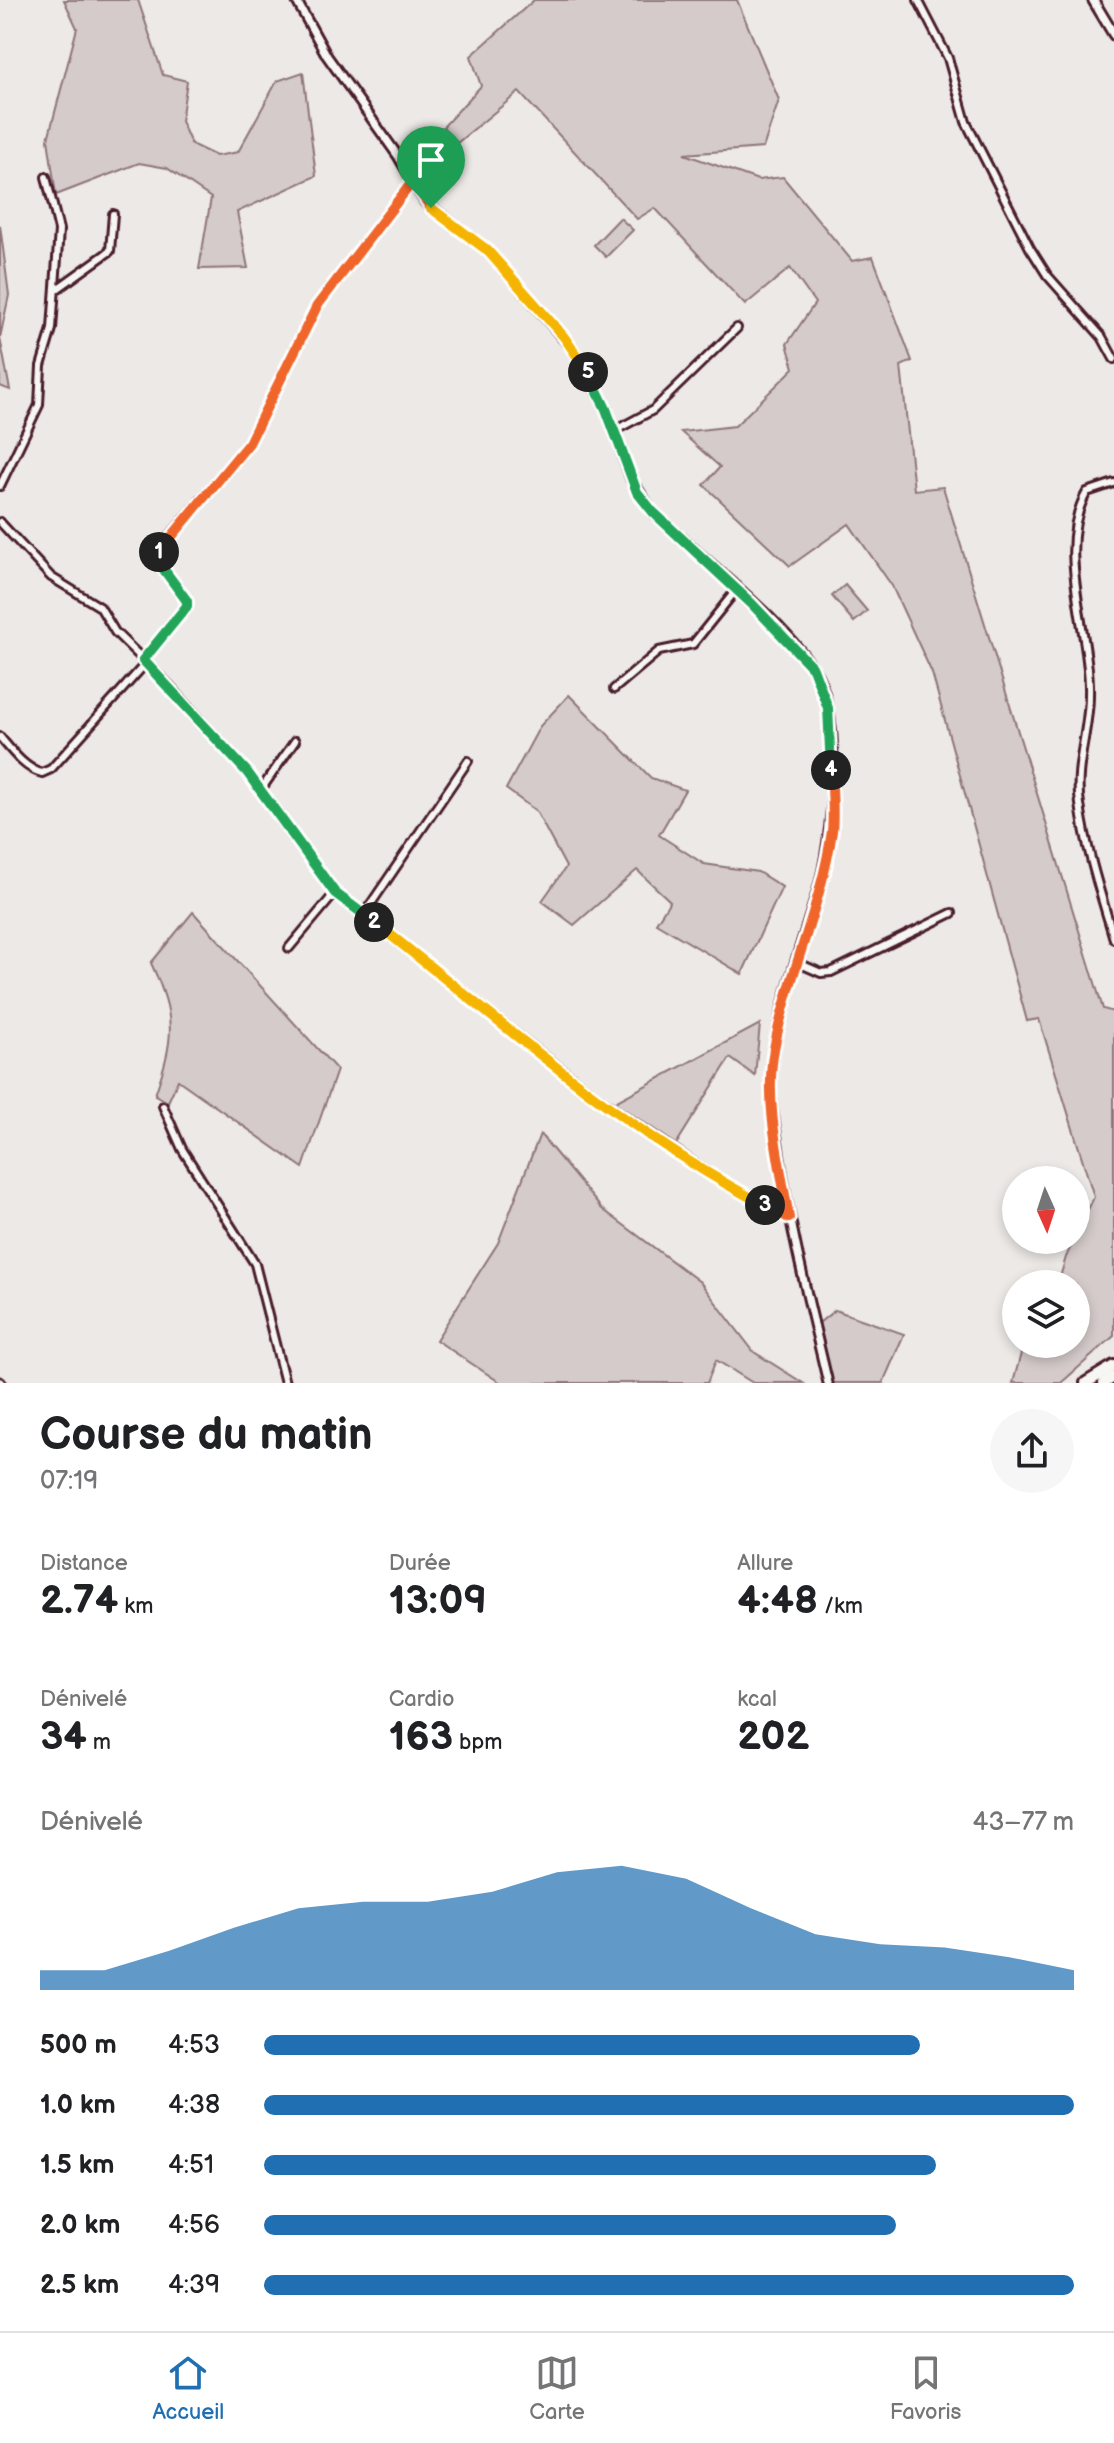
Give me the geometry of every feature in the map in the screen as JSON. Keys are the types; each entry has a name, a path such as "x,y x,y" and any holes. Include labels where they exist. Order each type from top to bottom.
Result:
{"highway":[{"path":"1086,1383 1114,1366"},
{"path":"1104,1383 1114,1377"}],"main road":[{"path":"1093,0 1114,35"}],"street":[{"path":"296,0 327,56 437,213 487,250 564,337 588,371 637,492 653,512 737,589 813,668 828,708 832,829 824,871 796,962 774,1050 771,1083 789,1218 828,1383"},
{"path":"918,0 948,58 966,122 1030,248 1047,275 1102,337 1114,359"},
{"path":"0,486 39,405 41,366 52,329 59,230 46,177"},
{"path":"0,737 35,771 42,773 51,769 187,606 187,601 159,563 159,549 249,443 317,306 413,181"},
{"path":"57,289 110,251 113,214"},
{"path":"614,431 653,410 737,328"},
{"path":"1114,483 1087,492 1080,504 1075,567 1090,693 1079,765 1080,805 1114,939"},
{"path":"0,522 51,577 100,607 115,632 216,736 335,893 597,1097 728,1186 789,1218"},
{"path":"614,689 659,651 693,644 737,589"},
{"path":"260,791 295,741"},
{"path":"364,914 468,761"},
{"path":"289,948 335,893"},
{"path":"796,962 821,973 831,972 952,913"},
{"path":"163,1106 182,1149 255,1264 285,1383"}],"shaded area":[{"path":"64,0 138,0 163,75 187,81 181,121 191,144 216,156 238,152 277,81 303,72 316,176 237,212 248,268 199,269 211,198 167,168 139,163 56,195 48,139 77,28"},
{"path":"534,0 737,0 779,100 763,148 684,154 758,180 783,177 852,261 873,257 912,361 901,366 914,490 943,487 1103,1009 1114,1012 1114,1336 1090,1357 1090,1270 1062,1270 1067,1254 1090,1254 1090,1206 1094,1197 1090,1166 1084,1166 1039,1019 1027,1021 932,673 892,586 849,524 790,566 704,485 720,467 681,432 735,426 794,368 787,344 815,303 790,268 745,305 655,208 637,219 519,92 457,143 443,127 481,86 471,56"},
{"path":"620,218 633,230 606,257 594,245"},
{"path":"0,225 9,295 0,338"},
{"path":"0,338 10,390 0,386"},
{"path":"845,585 867,611 854,622 832,596"},
{"path":"569,695 651,778 685,790 659,835 704,864 758,872 782,887 742,974 656,923 670,901 637,870 574,925 542,901 566,867 536,811 506,789 540,726"},
{"path":"193,912 337,1070 303,1168 178,1080 168,1102 155,1095 166,1058 170,1029 165,999 151,963"},
{"path":"760,1024 755,1076 730,1058 675,1146 613,1103"},
{"path":"540,1134 601,1208 700,1282 754,1352 803,1383 753,1383 716,1360 707,1383 501,1383 436,1340 498,1243"},
{"path":"835,1310 904,1334 883,1383 833,1383 819,1323"},
{"path":"1020,1358 1089,1358 1061,1383 1013,1383"}],"route":[{"path":"413,181 431,208 487,250 564,337 588,371 606,409 637,492 653,512 790,641 813,668 822,686 830,725 832,829 824,871 789,984 774,1050 771,1083 789,1218 728,1186 597,1097 335,893 247,772 143,660 187,606 187,601 159,563 159,549 249,443 317,306 413,181"}]}
